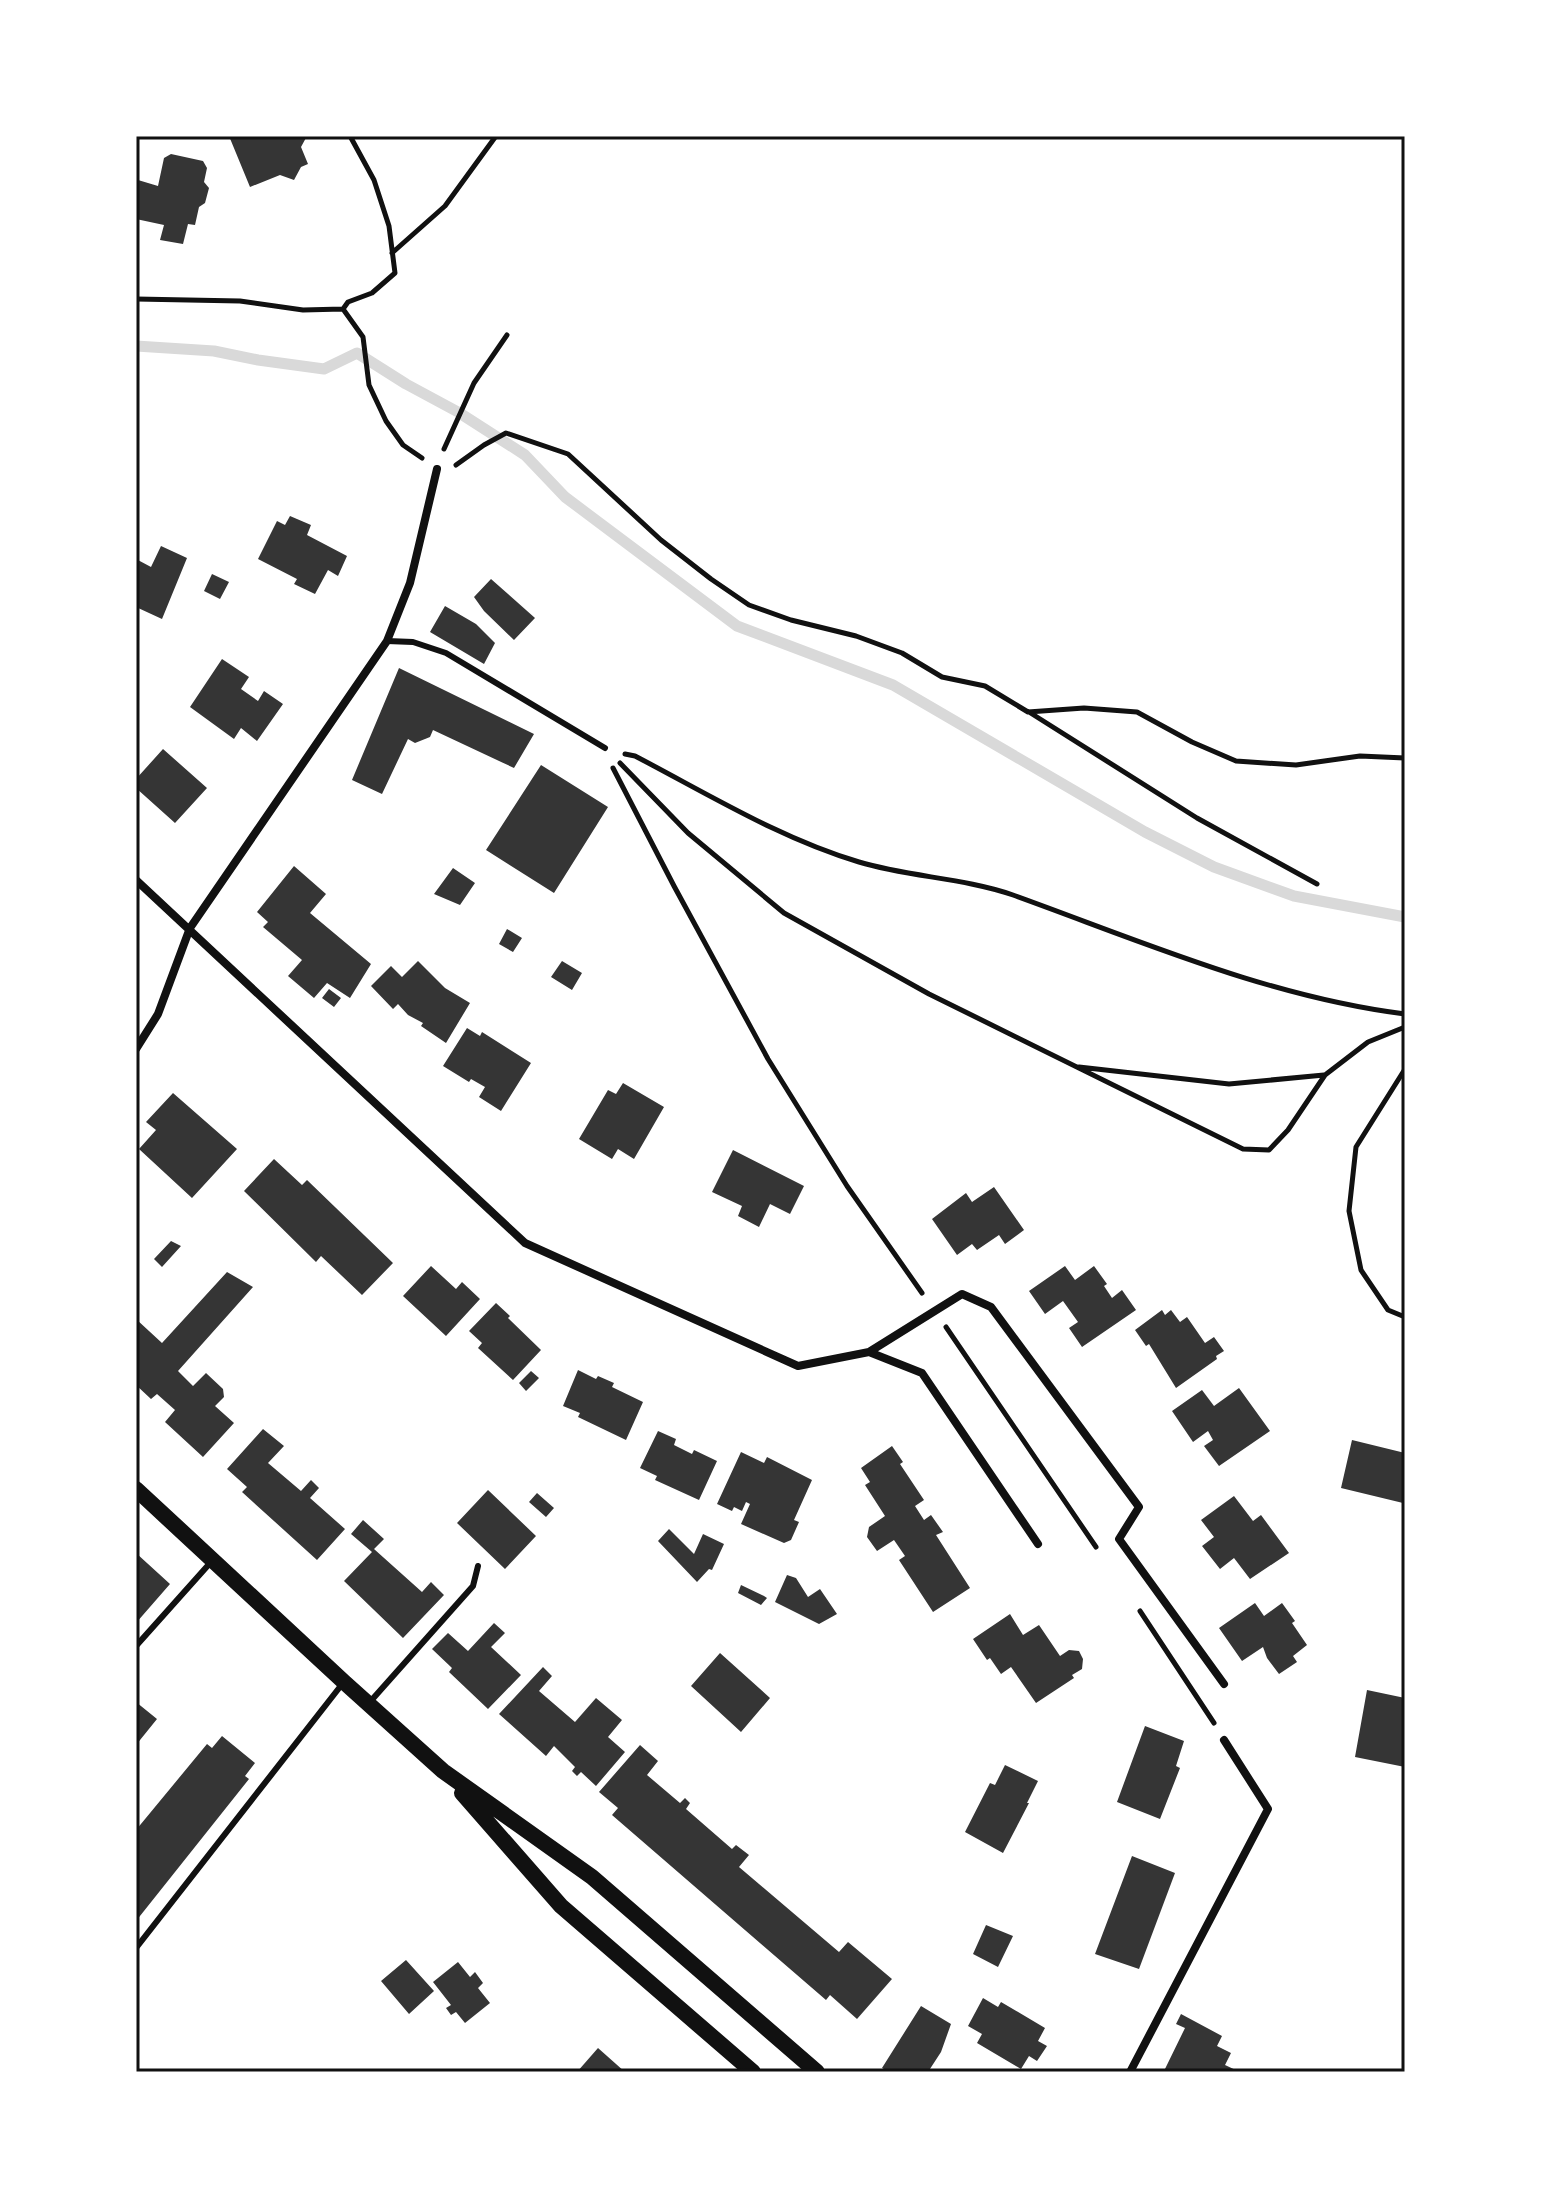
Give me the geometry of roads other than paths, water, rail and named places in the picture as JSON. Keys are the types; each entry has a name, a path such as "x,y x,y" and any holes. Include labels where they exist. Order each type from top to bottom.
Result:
{"main road":[{"path":"136,1489 443,1771 592,1877 817,2072"},
{"path":"443,1771 561,1906 753,2072"}],"street":[{"path":"136,1049 158,1014 190,928 387,641 410,583 437,469"},
{"path":"136,880 525,1243 798,1366 869,1352 962,1294 991,1307 1139,1507 1119,1539 1224,1684"},
{"path":"869,1352 922,1373 1038,1544"},
{"path":"1130,2072 1268,1809 1224,1740"}],"lane":[{"path":"387,641 413,642 446,653 605,748"},
{"path":"136,1646 212,1560"},
{"path":"368,1704 473,1586 478,1566"},
{"path":"136,1948 344,1682"}],"waterway":[{"path":"136,346 214,351 324,369 357,353 525,455 565,497 737,626 893,685 1145,832 1214,867 1294,896 1405,917"}]}
